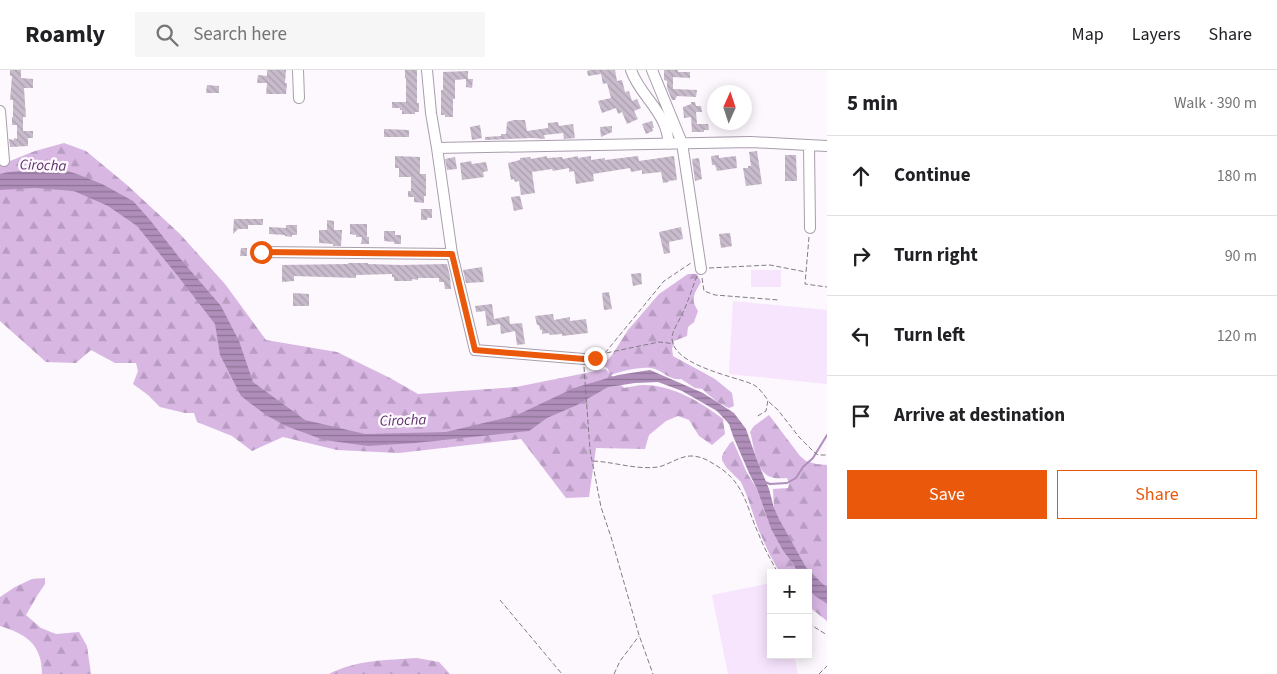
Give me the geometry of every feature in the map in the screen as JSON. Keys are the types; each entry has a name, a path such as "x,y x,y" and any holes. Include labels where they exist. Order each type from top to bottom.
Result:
{"street":[{"path":"298,70 299,98"},
{"path":"428,70 430,113 437,148 452,254 475,350 584,364"},
{"path":"631,70 636,83 650,101 665,126 669,144"},
{"path":"652,70 682,143 701,268"},
{"path":"0,111 4,161"},
{"path":"437,148 760,142 827,146"},
{"path":"809,146 810,228"},
{"path":"261,252 452,254"}],"path":[{"path":"810,228 805,284 827,288"},
{"path":"604,354 664,281 688,266 699,256"},
{"path":"701,268 770,265 806,272"},
{"path":"701,268 704,291 715,295 779,300"},
{"path":"701,268 674,331 672,337 674,344 683,356 692,362 730,378 753,384 814,452 818,455 827,454"},
{"path":"653,674 639,636 611,538 600,507 590,450 584,364 604,354 659,342 674,344"},
{"path":"756,417 766,411 768,400"},
{"path":"593,461 642,468 660,466 690,456 702,458 724,470 739,485 758,534 776,569"},
{"path":"500,600 562,674"},
{"path":"812,626 827,635"},
{"path":"614,674 626,653 639,636"},
{"path":"819,674 827,666"}],"green space":[{"path":"64,143 86,151 127,185 180,234 225,284 266,340 337,352 418,394 516,387 606,369 609,373 608,369 603,365 612,355 628,330 659,294 688,274 697,274 701,282 695,293 694,303 698,311 694,322 688,327 687,336 674,341 673,356 715,379 732,393 734,406 729,408 717,402 702,389 695,388 681,379 671,378 655,369 639,368 611,375 624,388 641,385 655,386 676,391 696,401 723,419 725,434 712,445 699,436 689,420 678,416 666,421 649,435 645,449 596,448 589,497 566,498 521,439 399,453 337,450 283,437 252,451 232,436 197,422 194,413 185,413 160,407 133,384 138,371 136,363 115,363 91,350 76,363 46,362 0,321 0,165 35,151"},
{"path":"769,415 800,456 806,461 827,465 827,586 812,573 812,569 806,567 775,513 773,489 788,488 789,483 787,478 773,478 762,470 756,458 750,432 754,426"},
{"path":"733,441 747,473 757,489 771,529 796,569 778,569 770,555 741,482 726,467 722,460 722,456"},
{"path":"45,578 45,584 26,615 41,628 56,634 79,632 87,646 91,674 42,674 39,655 31,642 18,633 0,626 0,597 32,579"},
{"path":"812,592 827,604 827,621 812,609"},
{"path":"417,658 439,662 450,674 329,674 361,663"}],"shaded area":[{"path":"58,168 102,184 133,201 221,306 239,341 253,382 305,420 365,434 446,432 517,415 574,388 618,375 650,370 703,393 734,413 746,429 769,489 774,508 808,569 796,569 771,529 757,489 729,424 717,411 682,391 658,382 608,387 577,405 547,418 529,431 368,446 324,440 286,426 266,415 241,396 220,355 215,324 137,226 108,206 74,191 35,188 0,190 0,174"},
{"path":"751,270 781,270 781,287 751,287"},
{"path":"733,301 827,310 827,384 729,374"},
{"path":"812,573 827,586 827,604 812,593"},
{"path":"767,584 767,659 795,659 798,674 728,674 712,595"}],"building":[{"path":"10,70 21,70 21,78 33,79 33,88 24,88 26,117 23,117 23,131 33,131 33,138 28,138 28,146 10,147 9,139 17,139 17,125 12,125 13,100 10,100 12,76 10,76"},
{"path":"267,70 286,70 286,94 266,94 267,83 257,83 258,75 267,76"},
{"path":"405,70 417,70 417,103 419,103 419,112 415,112 415,114 402,114 400,108 392,108 392,102 406,102"},
{"path":"615,70 617,81 622,80 625,92 629,91 632,101 637,99 641,108 634,111 638,119 627,124 622,112 618,114 616,108 602,113 598,101 611,98 607,83 603,84 601,74 588,76 587,71"},
{"path":"664,70 690,72 690,78 673,77 673,89 697,90 696,97 677,96 675,100 672,100 667,88 667,81 664,80"},
{"path":"468,71 468,79 473,79 472,88 466,87 466,79 455,80 453,117 441,115 443,72"},
{"path":"207,85 219,86 219,93 206,93"},
{"path":"691,102 695,102 696,106 701,106 702,112 696,112 697,124 707,124 707,130 704,130 704,132 692,132 691,117 684,118 683,107 691,104"},
{"path":"525,120 527,131 548,128 548,123 558,122 559,126 573,124 575,138 564,139 563,133 544,135 545,139 485,140 485,137 506,134 507,122"},
{"path":"652,121 653,131 646,134 642,124"},
{"path":"480,125 482,138 472,140 470,127"},
{"path":"612,126 612,132 601,137 600,127"},
{"path":"384,129 409,130 409,137 384,137"},
{"path":"757,151 762,184 746,186 743,168 751,166 749,152"},
{"path":"719,155 719,158 736,156 737,168 717,171 715,165 712,165 711,156"},
{"path":"785,155 796,155 797,181 785,181"},
{"path":"395,156 420,157 420,174 426,174 426,196 424,196 424,203 414,202 414,197 408,197 408,191 411,191 411,177 399,177 399,168 395,168"},
{"path":"547,156 547,158 562,157 563,159 591,156 591,160 605,158 605,160 638,156 639,161 674,156 677,180 663,183 661,172 642,174 642,170 631,172 630,168 593,174 594,181 576,184 574,171 569,172 569,168 553,171 552,169 532,172 535,193 521,195 519,181 511,180 508,163 520,160 520,158 530,157 531,159"},
{"path":"455,157 457,169 447,170 445,159"},
{"path":"699,158 702,179 695,181 692,159"},
{"path":"471,161 472,164 486,162 488,171 483,172 484,177 462,180 460,163"},
{"path":"520,196 523,209 514,211 511,197"},
{"path":"421,209 432,209 432,218 421,220"},
{"path":"234,219 263,219 263,225 248,225 248,229 238,229 233,234"},
{"path":"327,220 334,221 334,230 342,230 341,246 319,243 319,230 327,230"},
{"path":"350,224 367,224 369,244 361,244 362,237 350,234"},
{"path":"286,225 297,225 297,235 292,235 292,237 269,234 269,227 286,228"},
{"path":"681,227 683,239 669,242 670,253 664,254 659,232"},
{"path":"384,231 395,231 395,235 401,235 401,244 384,241"},
{"path":"730,233 732,246 721,248 719,234"},
{"path":"241,248 247,248 247,256 240,256"},
{"path":"348,263 447,264 451,289 445,289 444,282 439,282 439,278 394,281 392,274 356,275 356,278 294,276 294,281 282,282 282,265"},
{"path":"482,267 484,282 466,283 463,270"},
{"path":"641,273 642,284 633,286 631,274"},
{"path":"609,292 612,309 604,310 602,293"},
{"path":"293,293 309,294 309,306 293,306"},
{"path":"492,304 494,319 509,316 510,324 522,323 525,344 517,345 515,331 501,334 500,324 487,326 485,311 476,312 475,306"},
{"path":"553,314 554,320 570,317 570,321 586,319 588,333 562,336 562,334 542,334 535,316"}],"waterway":[{"path":"765,482 770,484 787,483 796,478 803,467 813,458 827,435"}],"route":[{"path":"261,252 452,254 475,350 584,359 595,358"}],"water label":[{"name":"Cirocha","path":"43,165"},
{"name":"Cirocha","path":"403,420"}]}
